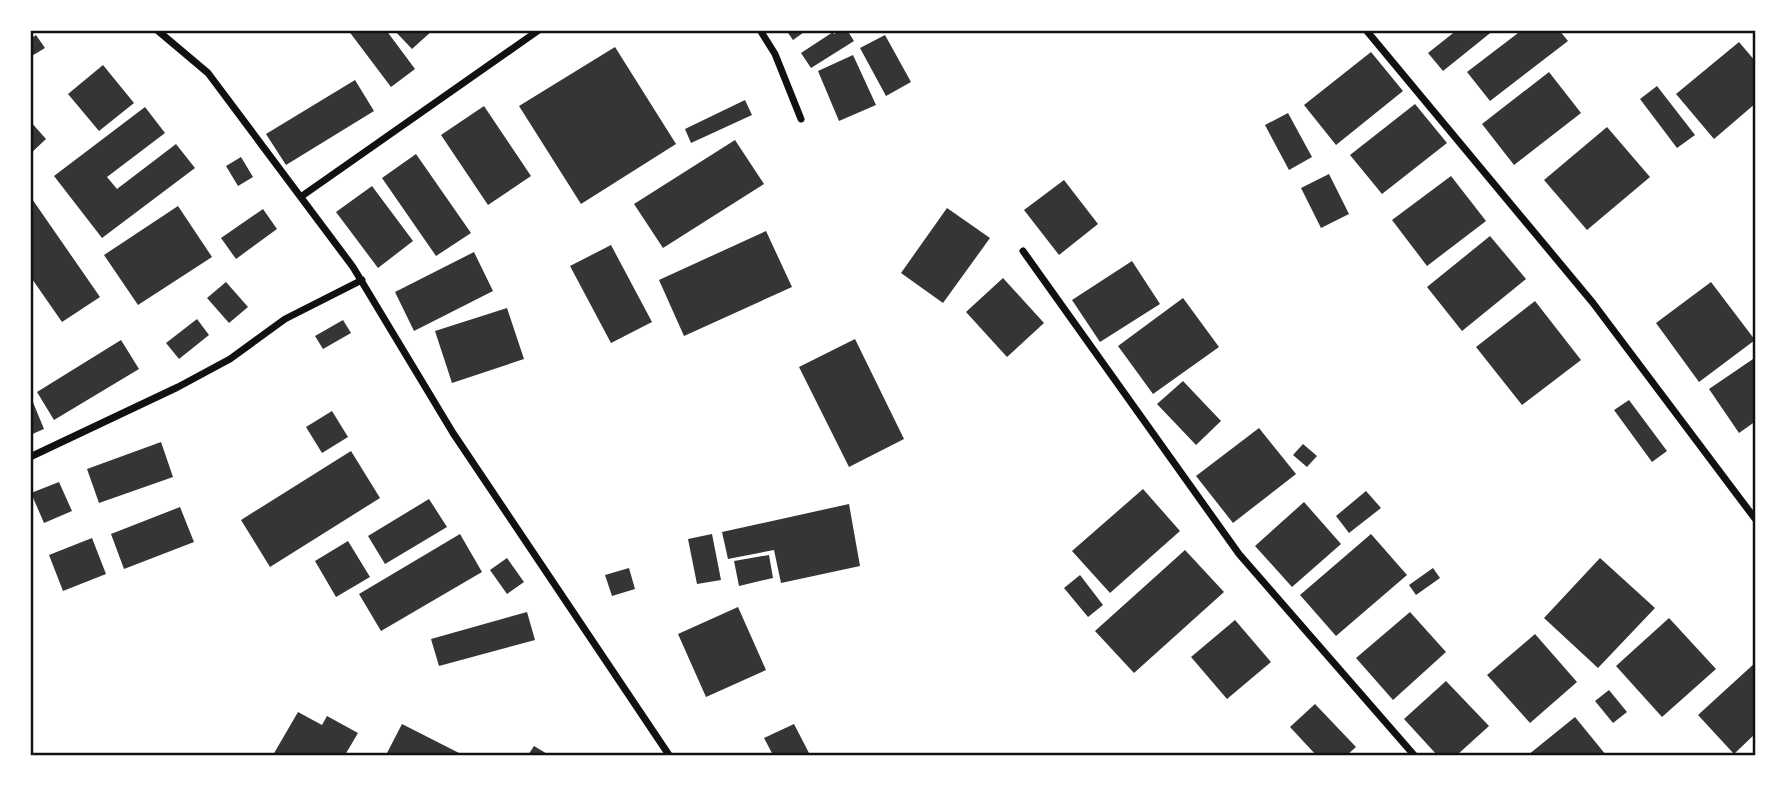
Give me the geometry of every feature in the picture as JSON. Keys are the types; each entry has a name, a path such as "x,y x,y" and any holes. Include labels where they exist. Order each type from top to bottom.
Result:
{"street":[{"path":"157,30 208,73 362,280 375,308 416,368 453,433 669,755"},
{"path":"302,196 539,30"},
{"path":"760,30 775,54 801,119"},
{"path":"1366,30 1593,303 1756,520"},
{"path":"1023,251 1239,554 1415,755"},
{"path":"30,457 178,387 230,359 285,319 362,280"}],"building":[{"path":"348,30 386,30 415,69 391,87"},
{"path":"394,30 433,30 412,49"},
{"path":"786,30 807,30 793,40"},
{"path":"847,30 854,41 811,68 801,53 833,32 834,34"},
{"path":"1457,30 1494,30 1443,71 1428,53"},
{"path":"1522,30 1559,30 1568,41 1490,101 1467,72"},
{"path":"36,35 45,48 30,57 30,39"},
{"path":"885,35 911,82 886,96 860,48"},
{"path":"1739,42 1756,62 1756,103 1714,139 1676,94"},
{"path":"615,47 676,144 581,204 519,106"},
{"path":"1371,52 1403,91 1336,145 1304,105"},
{"path":"853,55 876,105 839,121 818,71"},
{"path":"103,65 134,103 99,131 68,94"},
{"path":"1549,72 1581,113 1514,165 1482,124"},
{"path":"355,80 374,111 286,165 266,134"},
{"path":"1657,86 1695,135 1677,148 1640,99"},
{"path":"745,100 752,115 691,143 685,129"},
{"path":"1415,104 1447,143 1382,194 1350,155"},
{"path":"484,106 531,176 488,205 441,135"},
{"path":"145,107 165,133 107,177 117,189 176,144 195,168 102,238 54,176"},
{"path":"1288,113 1312,157 1289,170 1265,125"},
{"path":"30,121 46,139 30,154"},
{"path":"1607,127 1650,177 1587,230 1544,180"},
{"path":"735,140 764,184 663,248 634,204"},
{"path":"416,154 471,233 436,256 382,178"},
{"path":"241,157 253,177 238,186 226,166"},
{"path":"1329,174 1349,214 1321,228 1301,188"},
{"path":"1451,176 1486,221 1427,266 1392,220"},
{"path":"1064,180 1098,224 1059,255 1024,210"},
{"path":"372,186 413,241 378,268 336,212"},
{"path":"30,196 100,297 62,322 30,276"},
{"path":"178,206 212,257 138,305 104,255"},
{"path":"947,208 990,238 943,303 901,273"},
{"path":"263,209 277,229 236,259 221,238"},
{"path":"766,231 792,287 684,336 659,280"},
{"path":"1490,236 1526,279 1462,331 1427,287"},
{"path":"611,245 652,322 611,343 570,266"},
{"path":"474,252 493,291 414,331 395,292"},
{"path":"1132,261 1160,304 1100,342 1072,300"},
{"path":"1003,278 1044,323 1007,357 966,312"},
{"path":"226,282 248,307 229,323 207,298"},
{"path":"1711,282 1755,340 1699,382 1656,323"},
{"path":"1183,298 1219,347 1153,394 1118,346"},
{"path":"1535,301 1581,360 1522,405 1476,347"},
{"path":"507,308 524,359 452,383 435,331"},
{"path":"197,319 209,335 179,359 166,343"},
{"path":"343,320 351,333 323,349 315,336"},
{"path":"855,339 904,439 849,467 799,367"},
{"path":"121,340 139,369 54,420 37,392"},
{"path":"1756,357 1756,421 1739,433 1709,389"},
{"path":"1183,381 1221,421 1196,445 1157,404"},
{"path":"30,395 44,429 30,435"},
{"path":"1629,400 1667,451 1652,462 1614,410"},
{"path":"332,411 348,437 322,453 306,427"},
{"path":"1259,428 1296,474 1233,523 1196,476"},
{"path":"161,442 173,477 99,503 87,469"},
{"path":"1303,444 1317,456 1307,467 1293,455"},
{"path":"351,451 380,498 270,567 241,520"},
{"path":"59,482 72,511 44,523 31,493"},
{"path":"1143,489 1180,531 1110,593 1072,551"},
{"path":"1366,491 1381,508 1349,533 1336,516"},
{"path":"429,499 447,527 385,564 368,536"},
{"path":"1304,502 1341,544 1292,587 1255,546"},
{"path":"849,504 860,566 781,583 774,550 728,559 722,532"},
{"path":"180,507 194,542 124,569 111,534"},
{"path":"460,534 482,572 381,631 359,594"},
{"path":"712,534 721,580 697,584 688,539"},
{"path":"1371,534 1407,575 1336,636 1300,595"},
{"path":"92,538 106,574 63,591 49,555"},
{"path":"348,541 370,577 336,597 315,561"},
{"path":"1185,550 1224,592 1134,673 1095,631"},
{"path":"769,555 773,578 739,586 734,561"},
{"path":"507,558 524,582 507,594 490,570"},
{"path":"1600,558 1655,608 1598,668 1544,618"},
{"path":"629,568 635,589 612,596 605,575"},
{"path":"1433,568 1440,578 1416,595 1409,585"},
{"path":"1080,575 1103,605 1088,617 1064,588"},
{"path":"738,607 766,670 706,697 678,634"},
{"path":"527,612 535,640 439,666 431,639"},
{"path":"1410,612 1446,652 1393,700 1356,658"},
{"path":"1669,618 1716,669 1662,717 1616,666"},
{"path":"1235,620 1271,662 1227,699 1191,657"},
{"path":"1535,634 1577,682 1530,723 1487,675"},
{"path":"1756,662 1756,733 1734,754 1698,715"},
{"path":"1446,681 1489,726 1457,755 1437,755 1404,719"},
{"path":"1609,690 1627,712 1613,723 1595,701"},
{"path":"1315,704 1356,747 1347,755 1316,755 1290,727"},
{"path":"298,712 322,725 327,716 358,733 345,755 273,755"},
{"path":"1575,717 1606,755 1528,755"},
{"path":"402,724 463,755 386,755"},
{"path":"794,724 810,755 773,755 764,738"},
{"path":"534,746 549,755 528,755"}]}
